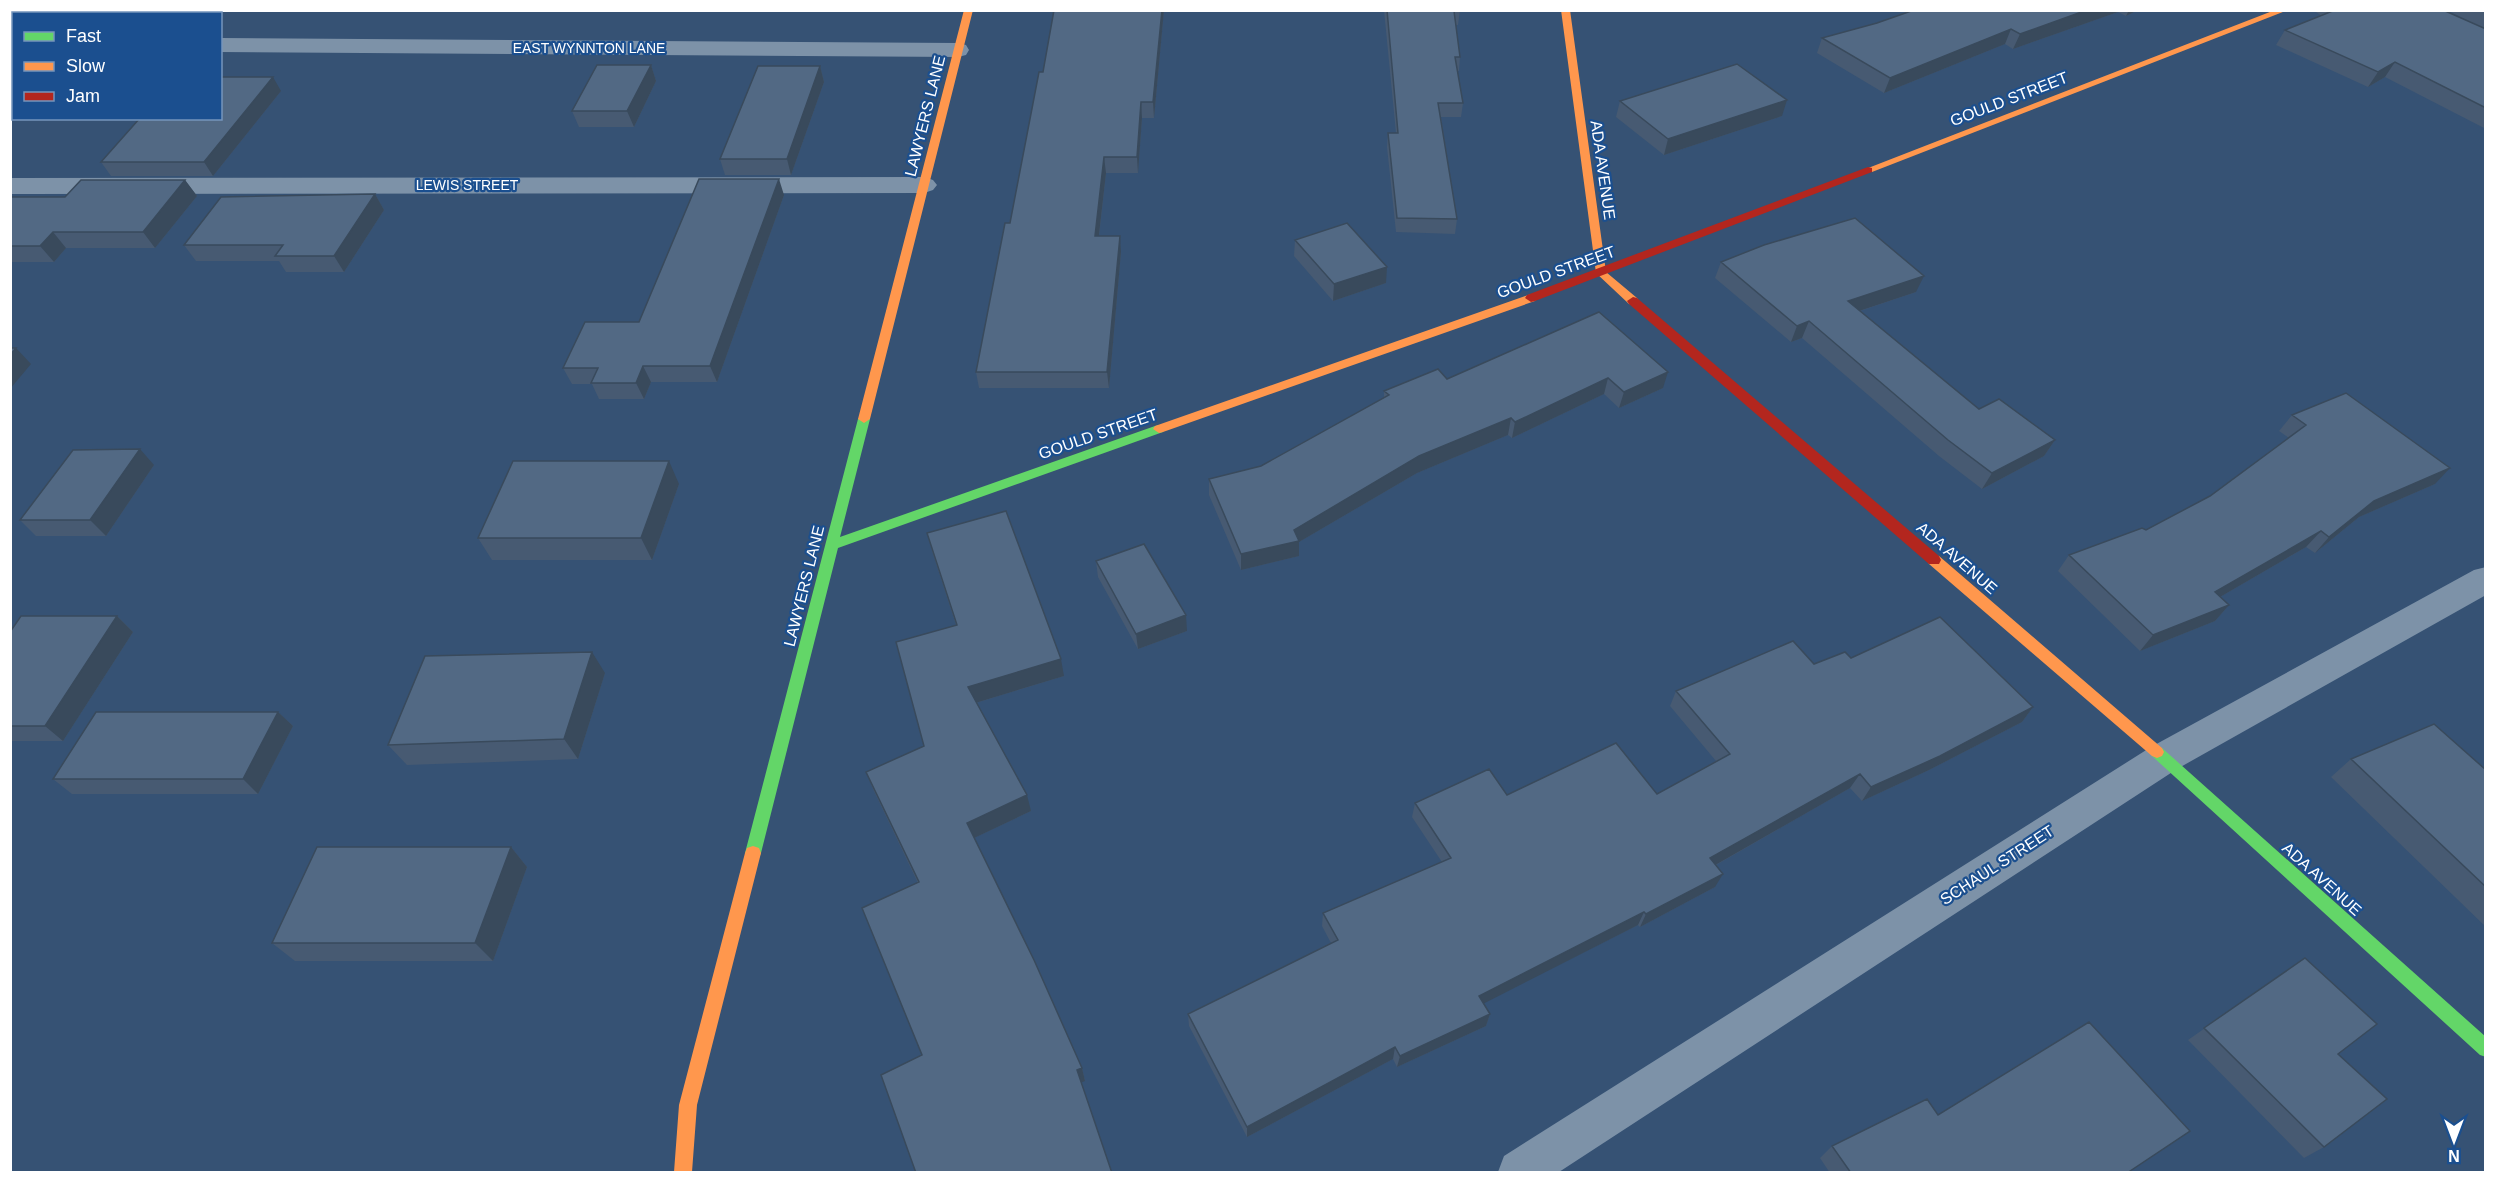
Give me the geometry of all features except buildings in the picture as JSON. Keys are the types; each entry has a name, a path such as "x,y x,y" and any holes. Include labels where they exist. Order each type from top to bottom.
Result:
{"street":[{"name":"LAWYERS LANE","path":"683,1173 688,1105 969,10"},
{"name":"ADA AVENUE","path":"1565,10 1601,273 2164,758 2486,1049"},
{"name":"GOULD STREET","path":"831,545 1601,273 2284,10"},
{"name":"EAST WYNNTON LANE","path":"222,45 958,50"},
{"name":"LEWIS STREET","path":"10,186 924,184"},
{"name":"SCHAUL STREET","path":"1520,1173 2164,758 2486,579"}],"traffic: fast":[{"path":"753,853 864,419"},
{"path":"831,545 1159,429"},
{"path":"2157,752 2486,1049"}],"traffic: slow":[{"path":"864,419 969,10"},
{"path":"1565,10 1601,273 1633,301"},
{"path":"1868,170 2284,10"},
{"path":"1159,429 1531,298"},
{"path":"1934,560 2157,752"},
{"path":"683,1172 688,1105 753,853"}],"traffic: jam":[{"path":"1531,298 1868,170"},
{"path":"1633,301 1934,560"}]}
